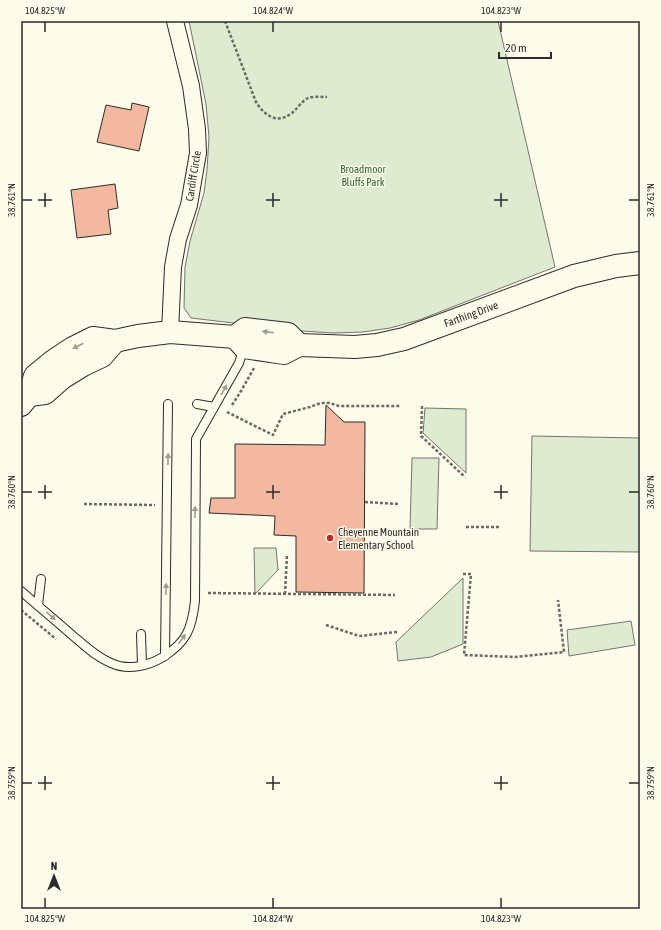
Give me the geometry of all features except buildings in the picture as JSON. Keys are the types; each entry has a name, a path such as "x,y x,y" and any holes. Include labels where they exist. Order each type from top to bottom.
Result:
{"street":[{"name":"Cardiff Circle","path":"170,332 175,253 189,205 198,153 195,110 191,86 175,21"},
{"name":"Farthing Drive","path":"25,400 35,376 73,348 93,338 115,341 138,336 170,332 240,342 245,329 288,334 299,345 355,347 377,345 404,339 574,276 609,267 640,263"}],"lane":[{"path":"21,591 95,654 112,664 132,668 151,664 165,656 182,642 192,622 195,601 196,439 239,363 240,342"},
{"path":"165,656 168,404"},
{"path":"197,404 214,408"},
{"path":"38,605 41,579"},
{"path":"142,634 142,665"}],"path":[{"path":"225,21 256,102 261,110 271,118 279,118 290,115 308,98 327,97"},
{"path":"227,412 273,435 283,414 310,407 321,402 329,402 339,406 400,406"},
{"path":"422,406 421,436 465,477"},
{"path":"365,502 399,504"},
{"path":"84,504 167,505"},
{"path":"466,527 499,527"},
{"path":"285,594 287,555"},
{"path":"463,574 471,574 464,655 515,657 564,652 558,600"},
{"path":"205,593 395,595"},
{"path":"326,625 359,636 397,632"}],"green space":[{"name":"Broadmoor Bluffs Park","path":"189,21 498,21 555,267 419,320 390,328 363,332 332,333 302,331 191,318 184,308 185,267 190,241 204,193 209,137 206,104"},
{"path":"425,408 466,409 466,473 423,433"},
{"path":"532,436 640,438 640,552 530,551"},
{"path":"412,458 439,458 437,529 410,529"},
{"path":"254,548 276,548 278,570 255,594"},
{"path":"463,578 463,644 431,657 398,661 396,642"},
{"path":"631,621 635,645 569,656 567,630"}],"place":[{"name":"Cheyenne Mountain Elementary School","path":"330,538"}]}
